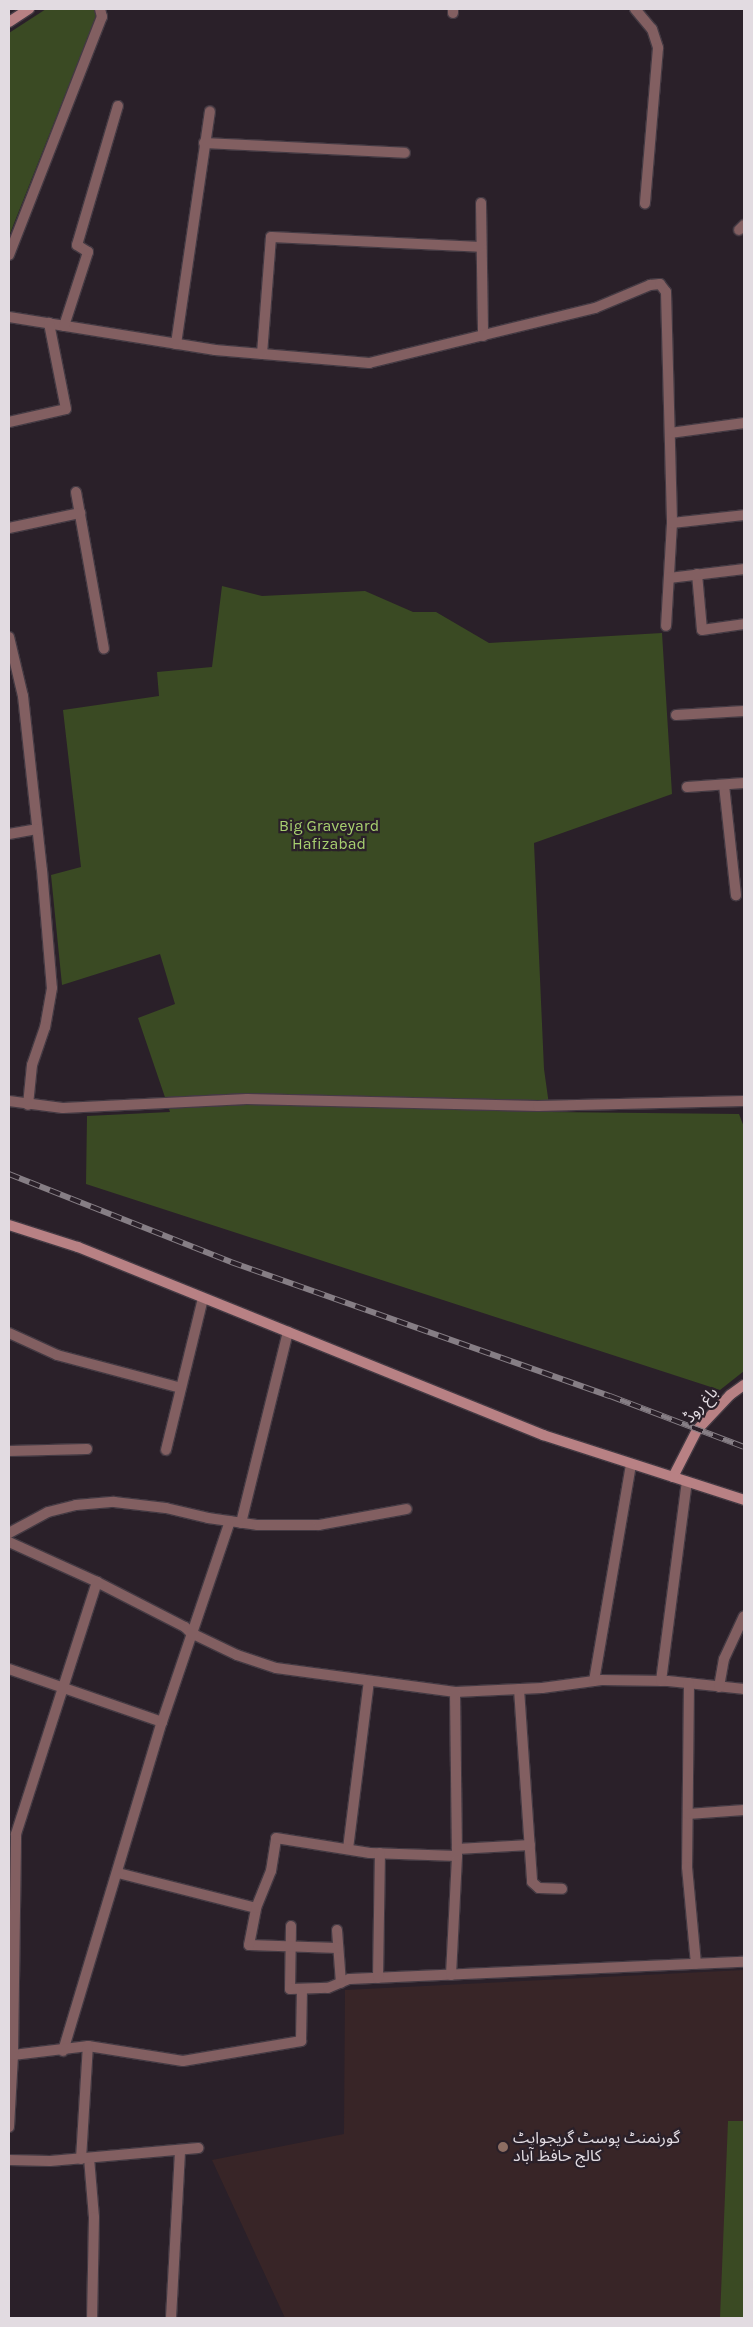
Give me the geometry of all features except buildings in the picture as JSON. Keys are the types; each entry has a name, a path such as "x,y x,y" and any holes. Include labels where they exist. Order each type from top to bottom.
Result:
{"street":[{"path":"9,22 29,9"},
{"path":"9,255 102,17 100,9"},
{"path":"635,9 652,29 658,48 645,204"},
{"path":"64,326 88,252 77,246 118,106"},
{"path":"176,344 210,112"},
{"path":"204,143 405,153"},
{"path":"481,203 483,336"},
{"path":"262,354 271,237 481,247"},
{"path":"9,317 176,344 262,354 369,362 595,308 650,286 660,284 666,292 672,523 666,626"},
{"path":"9,422 66,409 49,323"},
{"path":"670,433 744,423"},
{"path":"76,492 104,649"},
{"path":"9,528 80,513"},
{"path":"672,523 744,515"},
{"path":"669,578 744,569"},
{"path":"697,574 702,630 744,624"},
{"path":"9,637 12,664 23,696 52,988 45,1027 32,1065 28,1105"},
{"path":"676,715 744,711"},
{"path":"687,787 744,783"},
{"path":"724,784 736,895"},
{"path":"9,834 37,829"},
{"path":"9,1101 28,1105 63,1108 247,1099 538,1106 744,1100"},
{"path":"9,1225 78,1247 543,1435 744,1500"},
{"path":"166,1450 203,1298"},
{"path":"241,1523 288,1332"},
{"path":"9,1333 57,1355 182,1388"},
{"name":"باغ روڈ","path":"673,1477 697,1430 730,1395 744,1385"},
{"path":"9,1451 88,1449"},
{"path":"594,1681 631,1464"},
{"path":"661,1681 688,1482"},
{"path":"9,1534 48,1512 76,1505 114,1502 166,1508 258,1525 319,1525 407,1509"},
{"path":"63,2051 162,1722 230,1521"},
{"path":"9,1542 97,1582 185,1627 191,1633 237,1655 276,1668 369,1682 455,1692 520,1689 594,1681 661,1681 744,1689"},
{"path":"9,2127 16,1834 97,1582"},
{"path":"719,1687 724,1659 744,1616"},
{"path":"9,1669 162,1722"},
{"path":"348,1849 369,1682"},
{"path":"688,1683 687,1867 696,1964"},
{"path":"520,1689 532,1882 539,1888 562,1889"},
{"path":"451,1975 457,1853 455,1692"},
{"path":"688,1814 744,1810"},
{"path":"338,1948 249,1946 256,1908 271,1871 276,1838 380,1853 457,1853 530,1845"},
{"path":"378,1978 380,1853"},
{"path":"118,1873 256,1908"},
{"path":"291,1926 290,1989 328,1988 349,1979 744,1962"},
{"path":"337,1930 341,1982"},
{"path":"12,2051 63,2051 88,2046 183,2061 302,2042 302,1989"},
{"path":"88,2046 85,2158 94,2218 92,2318"},
{"path":"9,2160 85,2158 198,2148"},
{"path":"171,2318 180,2150"}],"shaded area":[{"name":"گورنمنٹ پوسٹ گریجوایٹ کالج حافظ آباد","path":"744,1970 744,2121 730,2121 721,2318 285,2318 212,2160 344,2134 345,1990"}],"green space":[{"path":"46,9 94,9 96,17 9,236 9,33"},
{"name":"Big Graveyard Hafizabad","path":"222,586 262,596 365,591 413,612 436,612 489,643 662,633 672,794 534,843 544,1069 550,1112 739,1114 744,1127 744,1371 720,1390 86,1184 87,1116 170,1112 138,1018 175,1004 160,954 62,985 51,875 81,867 63,710 159,696 157,672 212,667"},
{"path":"728,2121 744,2121 744,2318 720,2318"}],"railway":[{"path":"9,1174 231,1262 610,1396 744,1447"}],"place":[{"name":"گورنمنٹ پوسٹ گریجوایٹ کالج حافظ آباد","path":"503,2147"}]}
